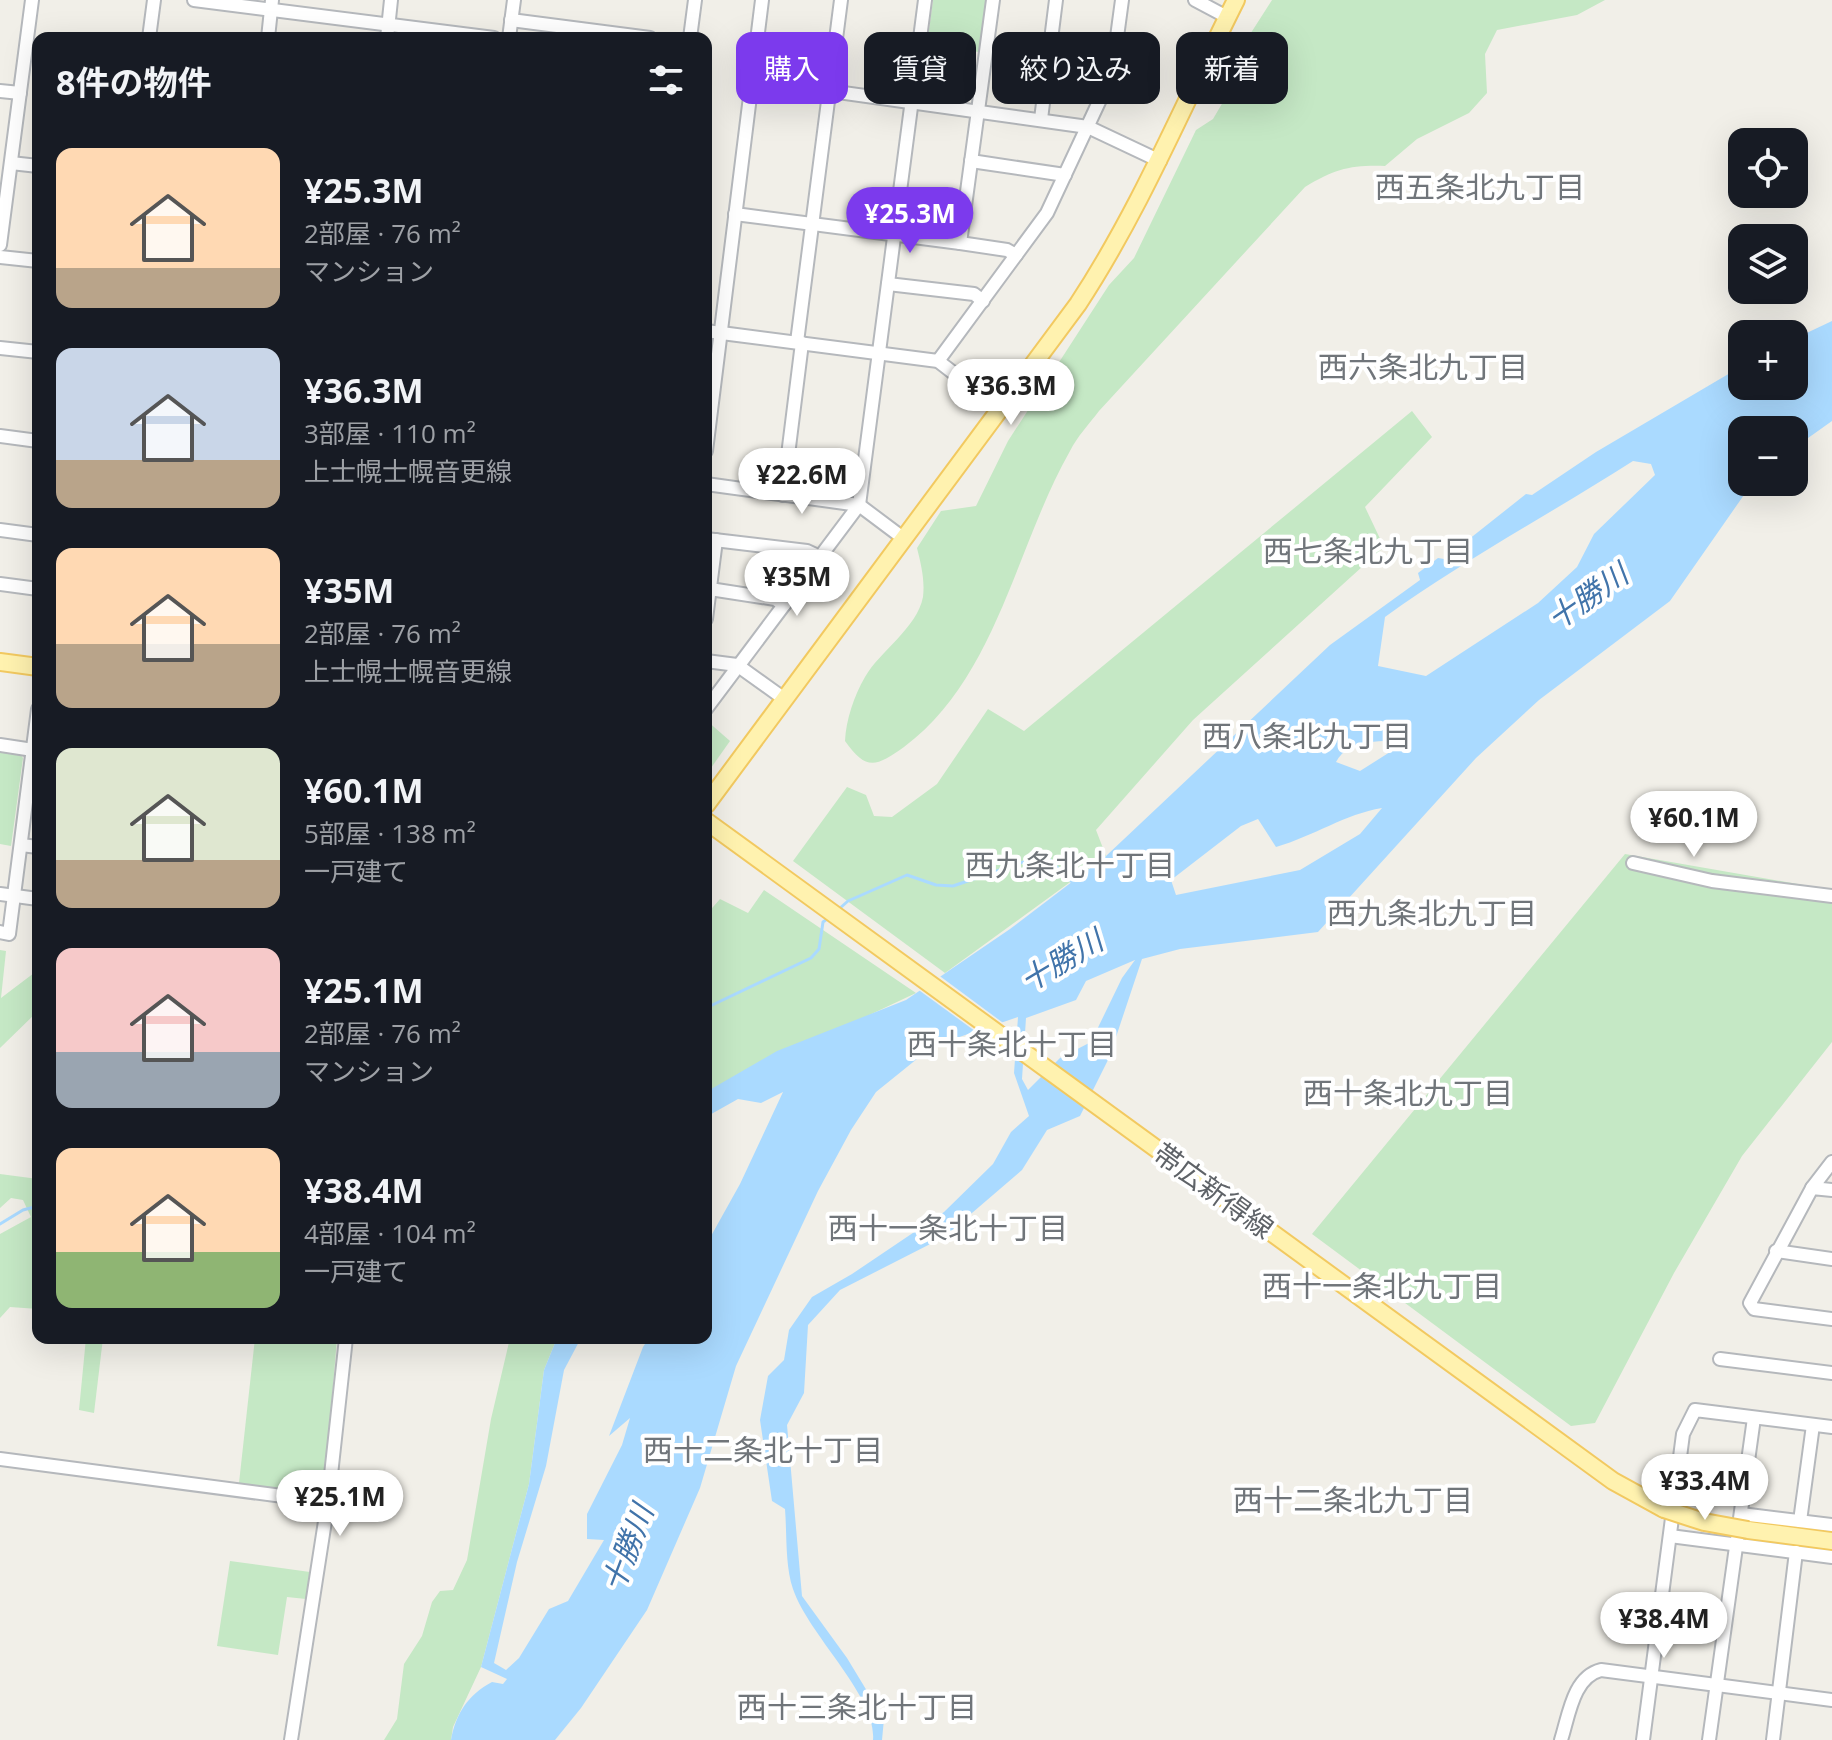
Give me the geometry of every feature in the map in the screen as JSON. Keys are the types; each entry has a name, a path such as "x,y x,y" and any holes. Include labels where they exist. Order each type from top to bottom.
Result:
{"main road":[{"path":"712,797 1104,265 1160,161 1236,0"},
{"path":"0,662 32,666"},
{"name":"帯広新得線","path":"712,825 1613,1481 1664,1509 1704,1522 1832,1541"}],"street":[{"path":"0,245 32,0"},
{"path":"150,32 154,0"},
{"path":"194,0 272,5 449,32"},
{"path":"387,32 391,0"},
{"path":"510,32 514,0"},
{"path":"691,32 695,0"},
{"path":"758,32 762,0"},
{"path":"837,32 841,0"},
{"path":"921,32 925,0"},
{"path":"960,243 993,0"},
{"path":"1041,119 1056,0"},
{"path":"938,361 1047,213 1112,74 1122,0"},
{"path":"1195,0 1227,17"},
{"path":"269,32 272,5"},
{"path":"511,20 604,32"},
{"path":"23,68 32,69"},
{"path":"0,91 20,93"},
{"path":"712,404 748,104"},
{"path":"783,495 827,104"},
{"path":"712,700 859,505 912,104"},
{"path":"927,104 1088,127 1160,161"},
{"path":"971,161 1065,175"},
{"path":"11,163 32,165"},
{"path":"735,214 960,243 1007,250 1016,255"},
{"path":"0,257 32,260"},
{"path":"888,284 974,294 983,301"},
{"path":"712,332 938,361 1000,409"},
{"path":"0,348 32,351"},
{"path":"0,436 32,440"},
{"path":"712,485 859,505 903,538"},
{"path":"0,530 32,534"},
{"path":"712,539 807,551 820,557"},
{"path":"0,584 32,588"},
{"path":"712,589 775,599 784,605"},
{"path":"712,662 737,665 783,698"},
{"path":"0,745 32,750"},
{"path":"0,932 9,934 7,894 32,798"},
{"path":"21,845 32,846"},
{"path":"1633,863 1712,881 1832,896"},
{"path":"7,894 32,898"},
{"path":"1832,1162 1812,1188 1751,1295 1750,1303 1754,1309 1832,1319"},
{"path":"1812,1188 1832,1190"},
{"path":"1776,1251 1832,1259"},
{"path":"291,1740 328,1502 345,1344"},
{"path":"1720,1359 1832,1373"},
{"path":"1643,1740 1683,1434 1695,1410 1832,1427"},
{"path":"1709,1740 1754,1418"},
{"path":"1800,1521 1813,1425"},
{"path":"0,1459 328,1502"},
{"path":"1741,1514 1832,1525"},
{"path":"1670,1536 1832,1557"},
{"path":"1773,1740 1796,1552"},
{"path":"1561,1740 1580,1682 1589,1673 1601,1670 1832,1700"}],"green space":[{"path":"933,0 986,0 979,52 976,52 976,32 929,32"},
{"path":"1272,0 1605,0 1577,15 1497,30 1485,54 1487,93 1469,113 1417,139 1385,166 1343,169 1305,187 1099,411 1076,441 1051,489 983,648 936,718 886,759 872,763 866,761 852,751 845,741 849,717 865,677 914,619 919,608 923,584 917,548 941,511 976,506 1008,441 1109,285 1134,258 1196,130 1213,119 1222,104 1288,104 1288,32 1252,32"},
{"path":"1412,411 1432,437 1365,507 1384,547 1193,720 1096,830 1106,856 945,973 793,861 847,787 866,795 874,816 892,817 937,784 988,709 1024,731"},
{"path":"712,725 730,741 712,766"},
{"path":"0,750 19,753 23,758 11,846 0,844"},
{"path":"1625,854 1832,890 1832,1042 1742,1156 1674,1273 1595,1423 1571,1426 1312,1234"},
{"path":"764,890 916,993 712,1089 712,908 720,899 748,913"},
{"path":"0,950 6,951 1,998 32,975 32,1017 0,1048"},
{"path":"0,1174 32,1178 32,1309 10,1307 0,1318 0,1234 31,1217 23,1200 11,1198 0,1208"},
{"path":"85,1344 102,1344 94,1413 79,1410"},
{"path":"254,1344 337,1344 325,1484 317,1493 239,1483"},
{"path":"509,1344 555,1344 544,1370 529,1484 481,1667 453,1727 451,1740 384,1740 397,1719 404,1664 422,1636 432,1602 440,1591 453,1590 467,1560 491,1419"},
{"path":"230,1561 310,1572 306,1599 287,1597 278,1655 217,1646"}],"water":[{"name":"十勝川","path":"1832,321 1832,421 1808,438 1808,416 1728,416 1728,496 1743,496 1670,601 1539,700 1476,758 1318,932 1180,949 1142,959 1109,1058 1080,1116 1047,1130 1022,1170 944,1237 840,1290 808,1325 804,1393 787,1425 802,1596 847,1658 884,1719 882,1740 873,1740 864,1704 801,1607 790,1580 785,1509 772,1501 760,1420 768,1376 784,1360 789,1330 812,1297 944,1212 993,1164 1011,1132 1029,1116 1014,1073 1018,1017 933,1046 876,1092 851,1130 818,1191 736,1366 700,1488 647,1610 581,1708 555,1740 451,1740 456,1721 470,1699 492,1682 503,1684 507,1679 481,1667 529,1484 544,1370 555,1344 578,1344 564,1370 546,1466 517,1562 494,1663 506,1670 519,1658 549,1609 568,1601 604,1540 587,1539 587,1514 622,1445 630,1418 609,1436 643,1347 645,1344 712,1344 712,1234 740,1184 783,1092 761,1103 738,1099 712,1114 712,1089 777,1051 906,1000 1010,929 1106,856 1330,645 1420,580 1418,573 1438,558 1444,559 1526,494 1532,495 1596,452 1728,374 1728,400 1808,400 1808,332","holes":["1633,461 1651,464 1655,475 1594,534 1577,567 1538,603 1426,676 1378,666 1385,617","1409,740 1360,771 1336,762 1342,754 1358,745","1382,808 1360,834 1300,870 1176,895 1171,880 1241,826 1258,819 1276,847 1342,820","1135,960 1122,978 1091,1042 1060,1058 1028,1090 1022,1079 1026,1018 1076,1000 1086,981"]}],"pier":[{"path":"937,974 1006,1025 979,1034 916,988"}],"waterway":[{"path":"839,909 848,901 907,875 936,885 953,886 1035,858 1049,859 1073,883"},
{"path":"712,1005 811,958 819,949 823,922 830,917"},
{"path":"0,1224 32,1208"}],"district":[{"name":"西五条北九丁目","path":"1480,186"},
{"name":"西六条北九丁目","path":"1423,366"},
{"name":"西七条北九丁目","path":"1368,550"},
{"name":"西八条北九丁目","path":"1307,735"},
{"name":"西九条北十丁目","path":"1070,864"},
{"name":"西九条北九丁目","path":"1432,912"},
{"name":"西十条北十丁目","path":"1012,1043"},
{"name":"西十条北九丁目","path":"1408,1092"},
{"name":"西十一条北十丁目","path":"948,1227"},
{"name":"西十一条北九丁目","path":"1382,1285"},
{"name":"西十二条北十丁目","path":"763,1449"},
{"name":"西十二条北九丁目","path":"1353,1499"},
{"name":"西十三条北十丁目","path":"857,1706"}]}
